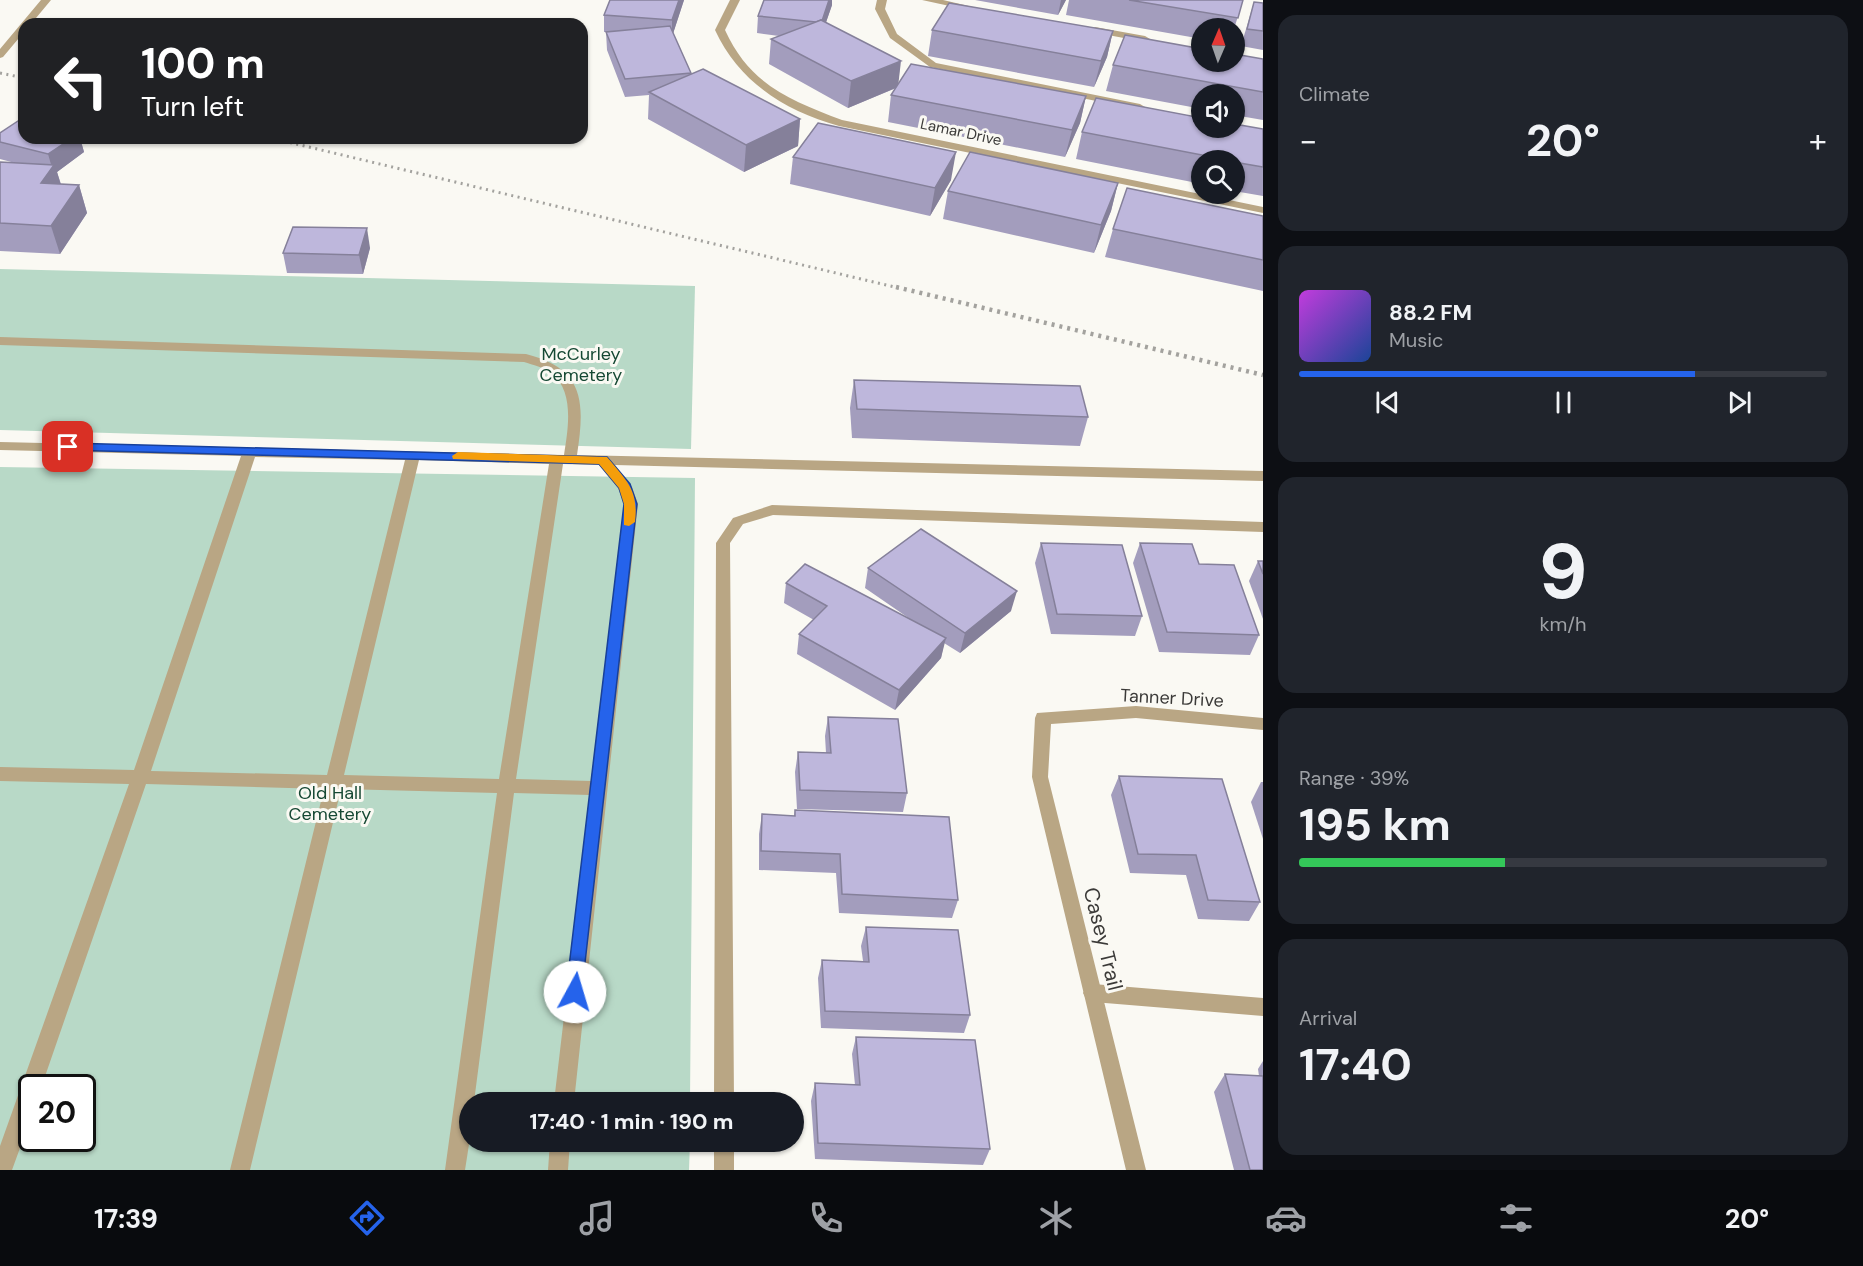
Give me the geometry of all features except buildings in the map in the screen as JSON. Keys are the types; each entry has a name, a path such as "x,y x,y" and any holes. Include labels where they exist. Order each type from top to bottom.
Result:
{"street":[{"path":"31,18 46,0"},
{"name":"Lamar Drive","path":"735,0 720,30 728,50 751,75 784,102 839,123 1263,210"},
{"path":"882,0 880,9 893,36 933,65 1155,110"},
{"path":"927,0 984,10"},
{"path":"1087,29 1156,41"},
{"path":"0,55 18,33"},
{"path":"0,341 526,358 555,369 569,385 575,421 564,459 506,787 455,1170"},
{"path":"0,446 1263,476"},
{"path":"2,1170 140,777 250,451"},
{"path":"240,1170 332,781 413,455"},
{"path":"565,1092 597,788 631,504 625,487 603,460"},
{"path":"724,1092 723,543 738,521 772,510 1263,527"},
{"name":"Tanner Drive","path":"1043,718 1136,712 1263,724"},
{"name":"Casey Trail","path":"1043,718 1040,777 1136,1170"},
{"path":"0,774 597,788"},
{"path":"1093,993 1263,1007"},
{"path":"558,1170 559,1152"},
{"path":"724,1152 724,1170"}],"green space":[{"name":"McCurley Cemetery","path":"0,269 695,286 691,449 0,430"},
{"name":"Old Hall Cemetery","path":"0,467 695,478 690,1092 459,1092 459,1152 690,1152 689,1170 0,1170"}],"railway":[{"path":"0,73 18,77"},
{"path":"296,144 903,289"},
{"path":"896,287 1263,375"}],"slow traffic":[{"path":"458,456 603,460 625,487 631,504 629,522"}],"route":[{"path":"68,447 603,460 625,487 631,504 575,992"}]}
